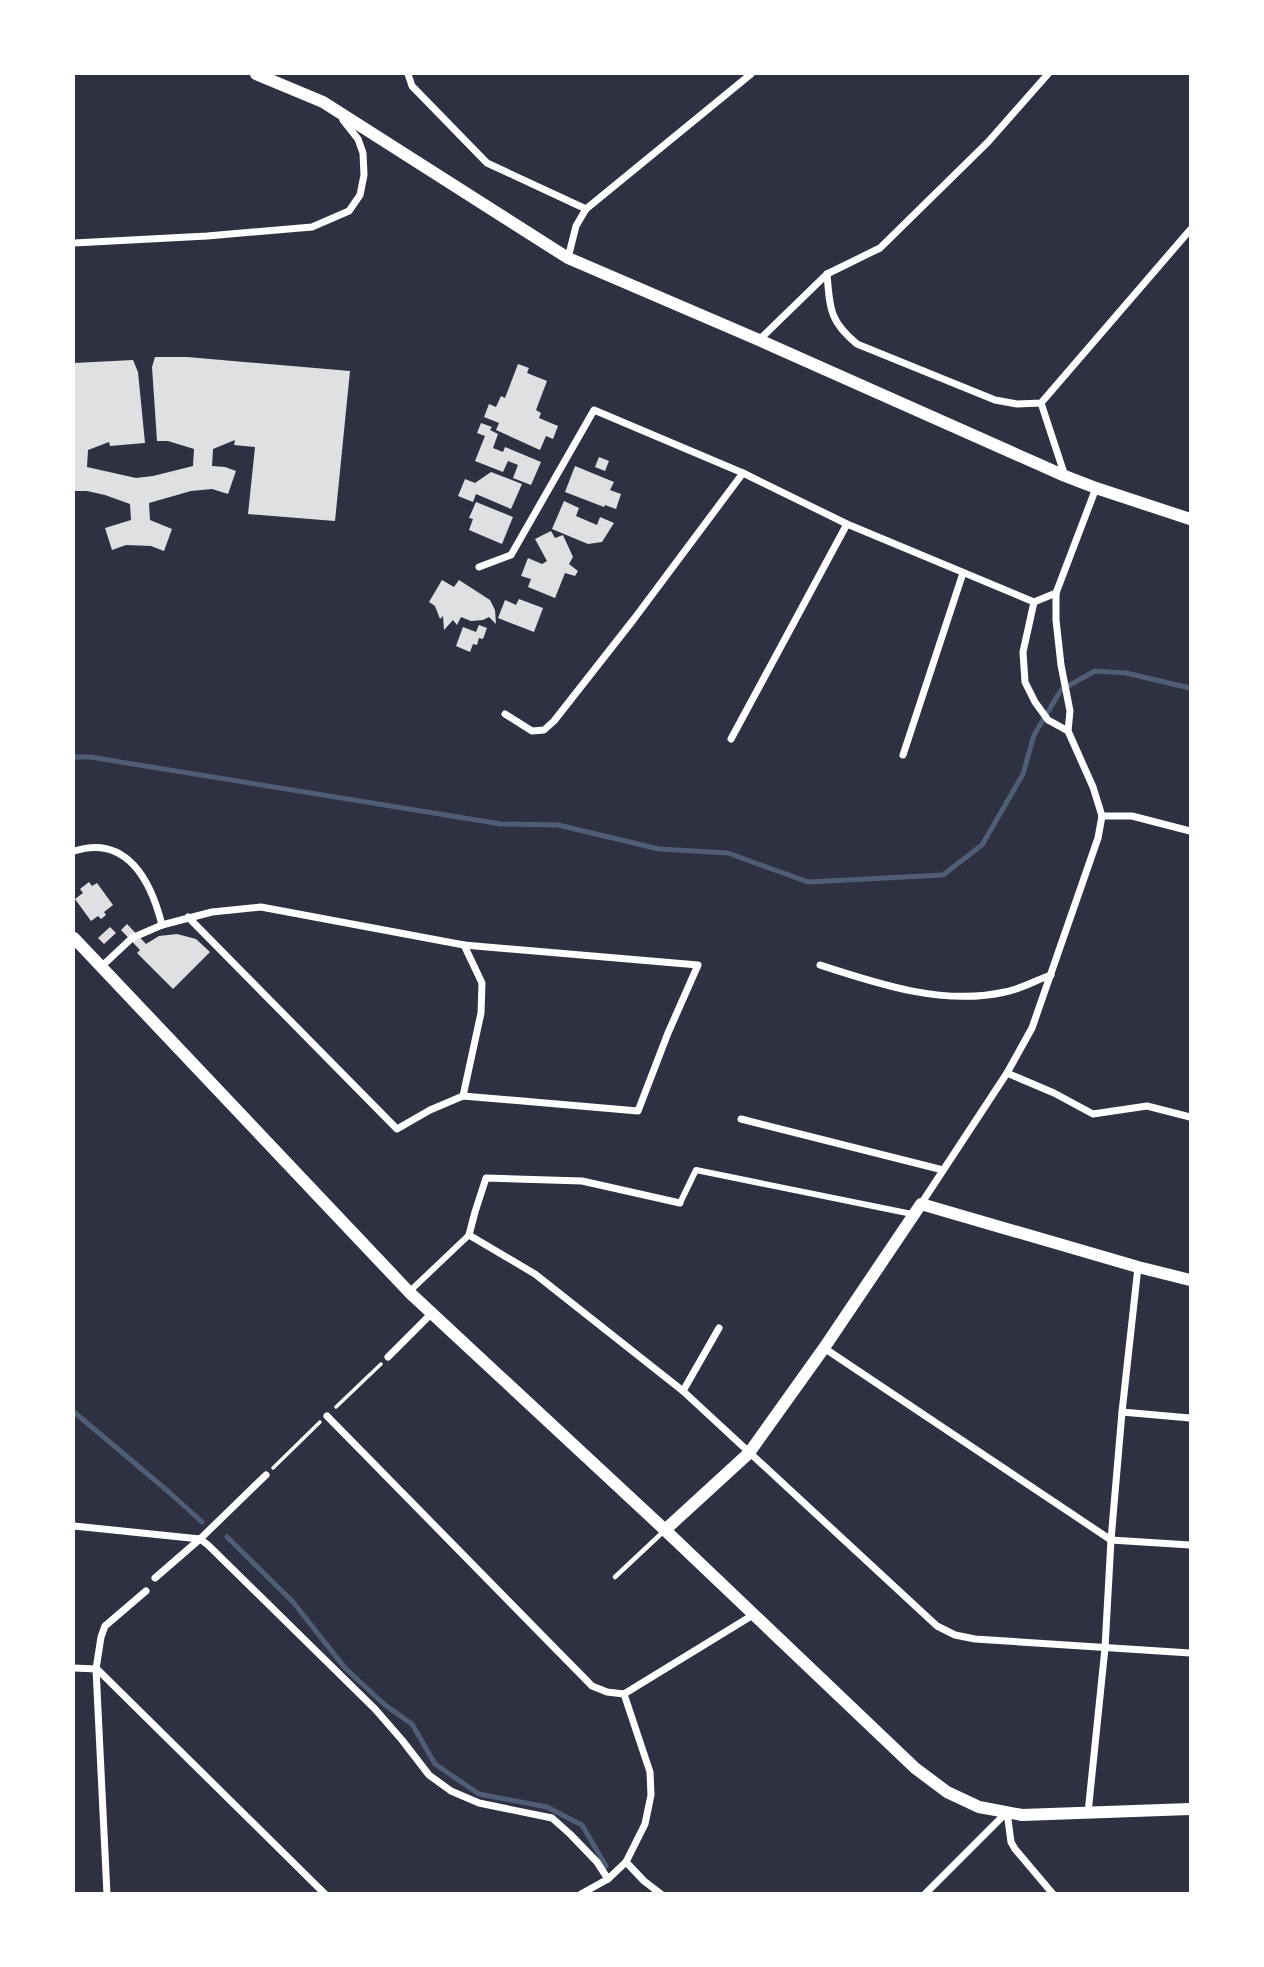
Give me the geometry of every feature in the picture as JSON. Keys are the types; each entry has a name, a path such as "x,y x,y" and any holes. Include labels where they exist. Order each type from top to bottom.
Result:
{"street":[{"path":"256,74 323,102 568,258 1065,476 1191,519"},
{"path":"408,74 412,86 487,163 586,209"},
{"path":"568,258 576,226 586,209 751,74"},
{"path":"759,340 827,274 880,248 988,142 1048,74"},
{"path":"74,243 312,227 349,211 360,195 364,175 363,153 348,124 323,102"},
{"path":"827,274 830,311 841,331 857,344 995,400 1017,404 1041,403 1191,230"},
{"path":"1041,403 1065,476"},
{"path":"480,567 511,555 594,410 743,473 847,524 1034,603 1056,593"},
{"path":"505,714 531,731 544,730 554,721 743,473"},
{"path":"665,1531 749,1453 918,1210 1007,1073 1032,1028 1098,838 1102,816 1093,787 1068,732 1070,711 1058,637 1056,593 1096,488"},
{"path":"731,739 847,524"},
{"path":"903,755 963,573"},
{"path":"1034,603 1023,652 1025,682 1048,720 1068,732"},
{"path":"1102,816 1132,816 1191,831"},
{"path":"74,851 83,848 110,849 130,861 152,894 162,925"},
{"path":"101,967 132,938 162,925 188,917 236,908 261,907 464,945 698,965 638,1111 463,1096 430,1110 397,1129 188,917"},
{"path":"74,938 409,1292 915,1768 947,1792 979,1807 1007,1812 1037,1815 1191,1809"},
{"path":"463,1096 481,1013 482,983 464,945"},
{"path":"820,965 908,990 966,997 1006,992 1051,975"},
{"path":"1007,1073 1054,1093 1093,1114 1147,1106 1191,1117"},
{"path":"741,1119 943,1170"},
{"path":"409,1292 470,1235 486,1178 582,1181 680,1203 696,1170 918,1210 1191,1280"},
{"path":"470,1235 535,1274 683,1391 937,1626 955,1635 975,1639 1191,1653"},
{"path":"1088,1813 1105,1648 1122,1412 1138,1267"},
{"path":"388,1357 432,1313"},
{"path":"683,1391 719,1328"},
{"path":"824,1348 1111,1540 1191,1545"},
{"path":"1122,1412 1191,1418"},
{"path":"327,1416 592,1686 607,1692 624,1694 753,1615"},
{"path":"155,1578 267,1475"},
{"path":"74,1526 200,1539 375,1709 429,1775 451,1791 479,1803 551,1818 597,1862 608,1879"},
{"path":"107,1894 96,1669 105,1626 146,1591"},
{"path":"74,1668 96,1669 325,1894"},
{"path":"581,1894 608,1879 626,1861 645,1824 651,1795 650,1772 624,1694"},
{"path":"925,1894 1007,1812"},
{"path":"1007,1812 1011,1842 1015,1849 1054,1894"},
{"path":"626,1861 644,1881 661,1894"}],"lane":[{"path":"615,1577 665,1531"}],"building":[{"path":"155,357 187,357 350,371 335,521 248,514 255,447 234,445 235,440 213,449 212,466 236,471 228,494 212,489 191,491 149,503 150,520 172,529 164,551 151,546 126,545 112,550 105,528 131,520 130,504 105,495 74,491 74,363 133,360 138,372 145,443 110,446 109,442 88,450 87,467 136,478 193,466 194,449 168,441 157,441 152,367"},
{"path":"518,364 529,368 527,373 547,381 536,410 541,413 539,418 558,426 553,439 546,436 540,450 496,430 499,423 484,417 489,404 496,407 501,396 505,398"},
{"path":"481,423 492,427 490,430 498,434 493,448 503,452 505,447 541,462 531,485 513,478 518,465 508,461 503,472 475,461 485,436 477,433"},
{"path":"599,457 609,461 605,471 595,467"},
{"path":"575,466 614,482 610,490 621,494 616,509 565,492"},
{"path":"491,472 522,484 511,509 476,494 473,502 458,496 465,479 475,483"},
{"path":"564,501 579,508 576,516 597,525 600,517 614,523 602,542 588,544 552,529"},
{"path":"476,502 513,517 502,544 469,530 473,519 469,518"},
{"path":"551,531 555,538 563,535 573,557 569,564 578,571 575,576 565,573 555,598 528,587 531,579 521,576 528,558 542,564 547,561 535,539"},
{"path":"442,580 454,587 459,580 490,600 495,610 496,624 489,617 471,621 461,617 457,625 453,620 444,630 443,616 440,619 435,606 429,602"},
{"path":"519,599 543,608 534,632 498,618 505,600 516,605"},
{"path":"479,625 487,628 483,639 479,638 477,645 473,644 470,652 456,646 463,627 476,632"},
{"path":"89,882 92,886 97,883 113,905 104,912 106,915 101,919 98,916 91,921 75,899 83,893 80,889"},
{"path":"127,924 146,944 159,936 177,934 196,939 210,952 173,989 137,953 140,950 121,930"},
{"path":"110,927 116,933 104,944 98,938"}],"waterway":[{"path":"74,757 90,757 501,824 558,825 659,849 728,853 808,882 943,875 982,845 1023,774 1034,735 1061,690 1095,671 1126,673 1190,688"},
{"path":"74,1412 202,1522"},
{"path":"227,1537 293,1602 345,1668 385,1705 412,1724 435,1764 479,1794 547,1807 582,1825 606,1866"}]}
